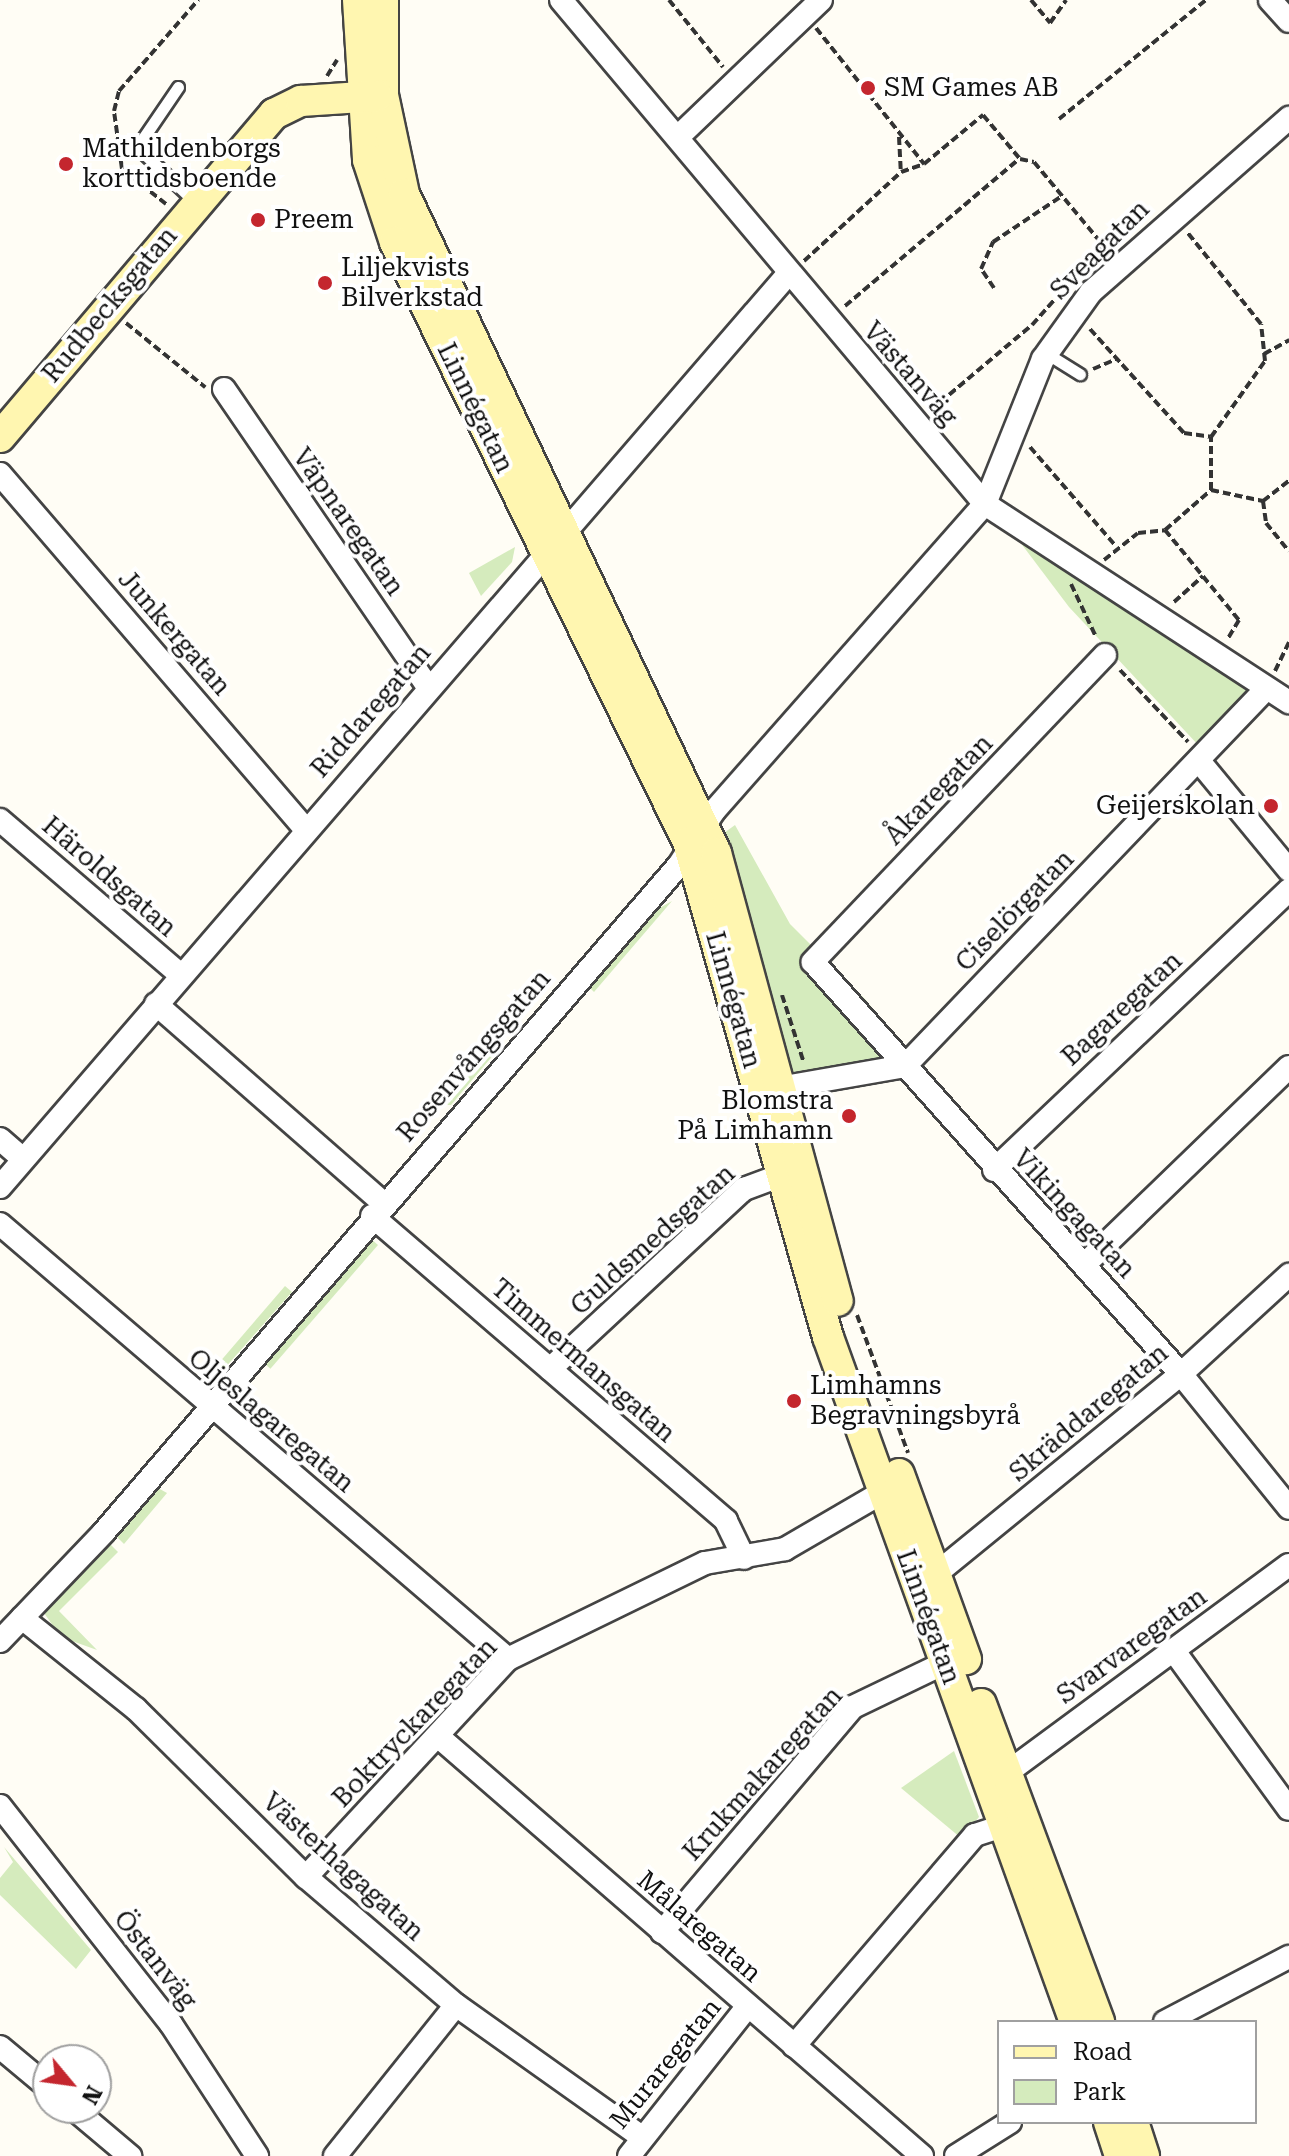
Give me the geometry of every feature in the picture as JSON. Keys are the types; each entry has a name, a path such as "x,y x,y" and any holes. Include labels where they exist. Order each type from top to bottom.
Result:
{"street":[{"name":"Linnégatan","path":"358,0 371,96"},
{"name":"Linnégatan","path":"383,0 371,96 368,160 395,242 553,545 696,833 883,1492 927,1582"},
{"name":"Västanväg","path":"561,0 678,137 796,267 985,504 1289,702"},
{"path":"1270,0 1289,21"},
{"path":"678,137 813,7"},
{"name":"Rudbecksgatan","path":"0,437 183,206 285,107 371,96"},
{"name":"Sveagatan","path":"985,504 1009,431 1046,353 1075,313 1119,264 1289,118"},
{"name":"Riddaregatan","path":"0,1187 305,828 796,267"},
{"name":"Väpnaregatan","path":"224,389 428,687"},
{"name":"Junkergatan","path":"0,474 305,828"},
{"name":"Rosenvångsgatan","path":"0,1641 210,1406 679,865 696,833 985,504"},
{"name":"Åkaregatan","path":"813,962 1105,655"},
{"name":"Ciselörgatan","path":"905,1066 1267,688"},
{"path":"1199,761 1289,870"},
{"name":"Häroldsgatan","path":"0,820 181,975"},
{"name":"Bagaregatan","path":"994,1170 1289,890"},
{"name":"Vikingagatan","path":"813,962 994,1170 1181,1374 1285,1496"},
{"name":"Timmermansgatan","path":"156,1004 550,1369 726,1521 744,1558"},
{"path":"770,1090 905,1066"},
{"path":"1084,1265 1289,1067"},
{"path":"0,1139 23,1159"},
{"name":"Linnégatan","path":"790,1171 844,1321 927,1582 1013,1822 1074,2020"},
{"name":"Guldsmedsgatan","path":"550,1369 744,1189 790,1171"},
{"name":"Oljeslagaregatan","path":"0,1224 508,1659"},
{"name":"Skräddaregatan","path":"927,1582 1181,1374 1289,1275"},
{"name":"Boktryckaregatan","path":"306,1877 440,1738 508,1659 705,1563 785,1549 883,1492"},
{"name":"Svarvaregatan","path":"1008,1772 1289,1565"},
{"name":"Västerhagagatan","path":"22,1618 136,1709 306,1877 456,2005 643,2138"},
{"path":"1174,1651 1289,1809"},
{"name":"Linnégatan","path":"954,1658 1008,1772 1013,1822 1098,2020"},
{"name":"Krukmakaregatan","path":"662,1932 853,1707 954,1658"},
{"name":"Målaregatan","path":"440,1738 922,2156"},
{"name":"Östanväg","path":"3,1821 171,2024 257,2156"},
{"path":"794,2046 975,1835 1013,1822"},
{"path":"1169,2020 1289,1957"},
{"path":"335,2156 456,2005"},
{"name":"Muraregatan","path":"629,2156 748,2006"},
{"path":"5,2060 32,2077"},
{"path":"86,2124 106,2149 130,2156"},
{"path":"956,2156 1007,2124"},
{"path":"1110,2124 1120,2156"},
{"path":"1134,2124 1144,2156"}],"lane":[{"path":"178,87 137,147 183,206"},
{"path":"1046,353 1080,374"}],"path":[{"path":"183,206 122,169 114,111 119,91 198,0"},
{"path":"669,0 736,82"},
{"path":"1031,0 1050,23 1066,0"},
{"path":"1059,119 1206,0"},
{"path":"813,7 899,135 924,164"},
{"path":"796,267 901,172 924,164 983,115 1020,159 1034,162 1119,264"},
{"path":"899,135 901,172"},
{"path":"844,308 1020,159"},
{"path":"994,288 981,269 993,242 1062,196"},
{"path":"1173,215 1261,324 1264,354"},
{"path":"930,412 1032,325 1103,245"},
{"path":"1075,313 1184,433 1211,437"},
{"path":"124,322 198,386 224,389"},
{"path":"1093,575 1115,545 1165,530 1211,490 1211,437 1264,354 1289,340"},
{"path":"1080,374 1116,359"},
{"path":"1009,431 1115,545"},
{"path":"1211,490 1263,501 1289,481"},
{"path":"1263,501 1266,523 1289,551"},
{"path":"1165,530 1239,620 1218,655"},
{"path":"1174,602 1203,576"},
{"path":"1267,688 1289,642"}],"green space":[{"path":"1011,530 1253,690 1201,748 1069,607"},
{"path":"515,547 512,562 481,596 469,573"},
{"path":"735,825 790,924 866,1000 917,1065 797,1099 758,946 717,838"},
{"path":"672,901 594,992 588,986 649,914"},
{"path":"495,1041 501,1046 451,1105 440,1105"},
{"path":"364,1233 378,1245 270,1369 256,1356"},
{"path":"285,1286 292,1292 216,1378 206,1378"},
{"path":"158,1488 167,1493 124,1544 116,1536"},
{"path":"110,1544 118,1552 59,1611 97,1650 61,1637 44,1613"},
{"path":"954,1751 979,1817 961,1838 901,1788"},
{"path":"4,1847 91,1950 76,1969 0,1895 0,1878 13,1862"}],"place":[{"name":"SM Games AB","path":"868,88"},
{"name":"Mathildenborgs korttidsboende","path":"66,164"},
{"name":"Preem","path":"258,220"},
{"name":"Liljekvists Bilverkstad","path":"325,283"},
{"name":"Geijerskolan","path":"1271,806"},
{"name":"Blomstra På Limhamn","path":"849,1116"},
{"name":"Limhamns Begravningsbyrå","path":"794,1401"}]}
